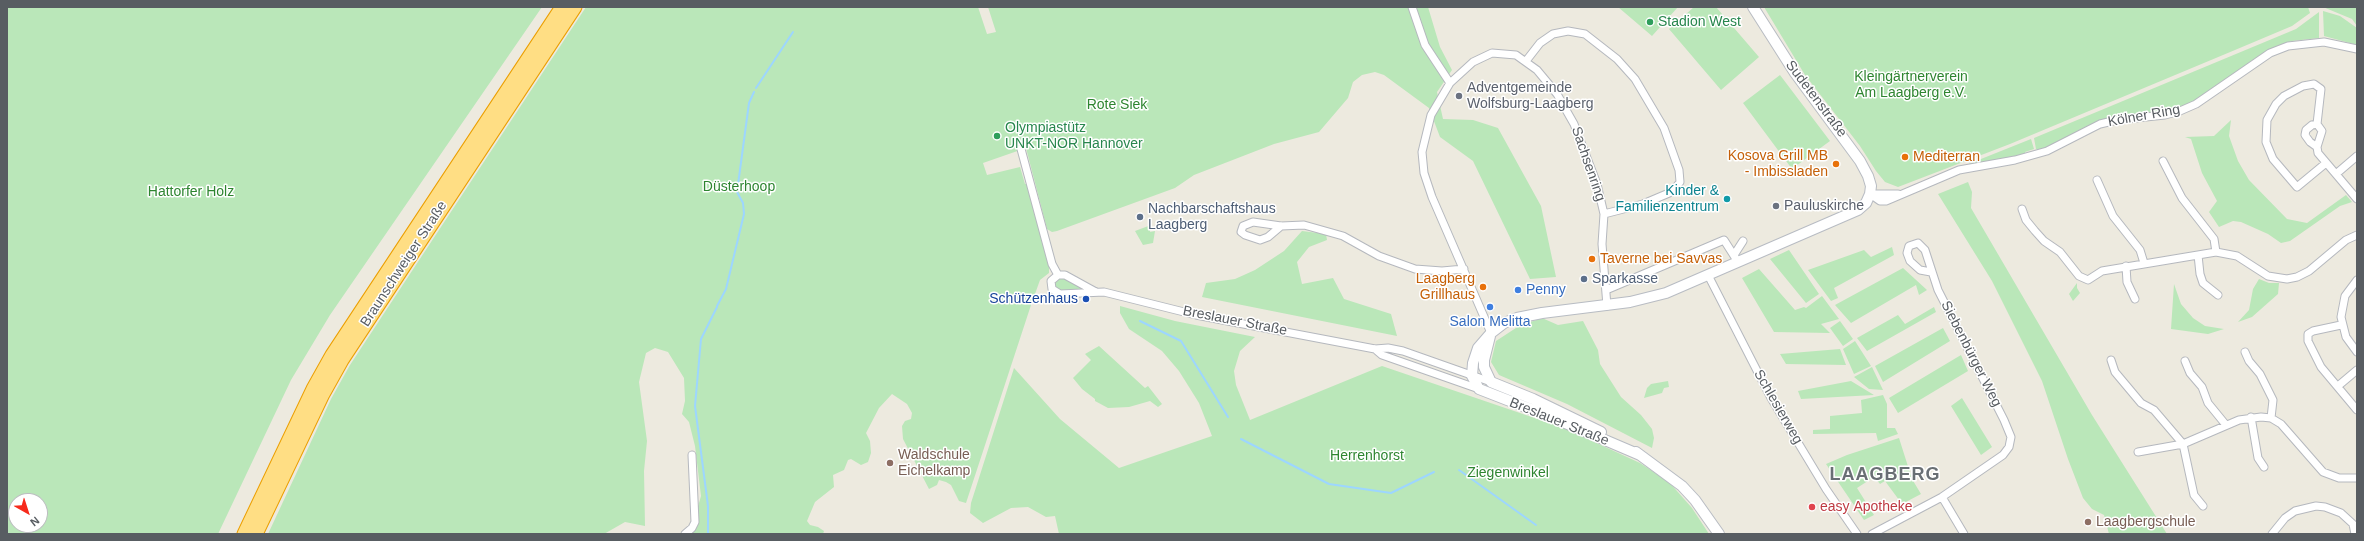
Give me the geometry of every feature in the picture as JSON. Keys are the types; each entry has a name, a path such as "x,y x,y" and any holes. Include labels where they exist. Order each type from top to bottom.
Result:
{"highway":[{"name":"Braunschweiger Straße","path":"244,534 313,389 332,355 562,7"},
{"name":"Braunschweiger Straße","path":"256,534 323,394 342,360 575,7"}],"street":[{"path":"1412,7 1425,45 1450,83"},
{"name":"Sudetenstraße","path":"1753,7 1795,73 1860,161 1868,176 1870,194"},
{"path":"1526,61 1540,43 1554,34 1568,31 1585,34 1617,59 1634,79 1664,128 1679,170 1680,182 1678,186 1669,193 1643,204 1604,214"},
{"name":"Kölner Ring","path":"1870,194 1900,194 1959,170 2015,160 2042,153 2100,124 2117,120 2165,115 2180,111 2214,93 2254,63 2288,46 2324,42 2357,49"},
{"name":"Sachsenring","path":"1491,333 1429,188 1422,152 1431,115 1450,83 1473,62 1492,53 1516,55 1526,61 1548,82 1566,108 1588,158 1604,214 1602,244 1607,306"},
{"path":"2326,163 2297,187 2273,159 2266,142 2267,120 2276,104 2284,96 2303,86 2314,84 2321,90 2317,124 2322,131 2322,136 2317,147 2318,153 2357,199"},
{"path":"2317,124 2308,127 2305,135 2310,142 2317,147"},
{"path":"1021,149 1052,264 1058,275"},
{"path":"2336,174 2357,156"},
{"path":"2163,161 2182,198 2214,239 2216,252"},
{"path":"2097,180 2113,216 2140,250 2144,263"},
{"path":"1479,389 1472,376 1473,362 1478,348 1491,333 1504,323 1529,315 1607,306 1650,298 1708,275 1736,259 1858,210 1866,203 1870,194"},
{"path":"2022,209 2026,220 2044,241 2060,252 2080,276 2088,280 2102,271 2216,252 2238,256 2268,276 2287,279 2297,277 2309,270 2346,240 2357,234"},
{"path":"1281,226 1268,238 1260,240 1245,235 1241,232 1243,226 1253,222 1281,226 1304,225 1343,236 1379,256 1415,269 1442,271 1464,269"},
{"path":"1606,290 1724,240 1736,259"},
{"path":"1736,259 1743,241"},
{"path":"2198,255 2200,274 2203,283 2218,295"},
{"path":"2126,266 2127,282 2135,299"},
{"name":"Siebenbürger Weg","path":"1931,272 1987,384 2011,437 2009,446 2003,455 1942,497"},
{"name":"Breslauer Straße","path":"1096,292 1067,294 1054,293 1051,281 1058,275 1065,275 1096,292 1196,315 1374,349 1388,348 1403,351 1491,382 1574,418 1630,447 1682,486 1695,500 1719,534"},
{"name":"Schlesierweg","path":"1708,275 1771,398 1826,490 1857,534"},
{"path":"2357,280 2347,291 2343,300 2341,325 2346,336 2357,352"},
{"path":"2341,325 2313,331 2308,334 2308,341 2315,359 2357,410"},
{"path":"1491,333 1484,360 1484,367 1491,382"},
{"name":"Breslauer Straße","path":"1374,349 1382,355 1479,389 1552,417 1640,455"},
{"path":"2246,352 2249,361 2260,374 2273,400 2271,418"},
{"path":"1459,382 1472,376 1484,360"},
{"path":"2110,360 2115,372 2141,403 2154,410 2183,444 2194,495 2203,506"},
{"path":"2185,361 2190,373 2202,387 2208,403 2226,425"},
{"path":"2338,386 2357,370"},
{"path":"2251,417 2258,458 2264,467"},
{"path":"2138,452 2183,444 2226,425 2251,417 2271,418 2288,431 2323,472 2339,478 2357,478"},
{"path":"685,534 692,528 695,522 692,455"},
{"path":"1872,534 1942,497 1964,534"},
{"path":"2272,534 2285,518 2295,511 2316,506 2341,513 2353,524 2355,534"}],"green space":[{"name":"Hattorfer Holz","path":"7,7 542,7 330,315 291,380 218,534 7,534"},
{"name":"Düsterhoop","path":"586,7 978,7 987,34 996,32 988,7 1428,7 1440,47 1452,70 1437,92 1443,119 1473,120 1498,128 1541,206 1556,277 1530,279 1473,161 1440,137 1429,108 1384,75 1375,72 1362,75 1353,82 1348,98 1319,132 1274,144 1194,175 1175,188 1057,231 1052,232 1047,229 1026,148 983,163 987,175 1020,167 1025,184 1029,184 1049,261 1049,273 1040,280 966,503 959,501 951,485 946,482 939,480 937,485 929,489 903,439 902,426 905,421 911,419 912,413 907,404 892,394 879,408 866,433 870,441 871,453 868,462 861,465 851,459 848,460 844,470 833,475 834,487 815,502 807,521 810,525 818,527 824,531 823,534 690,534 701,496 695,446 689,422 682,414 685,401 684,378 668,352 655,348 646,353 639,382 647,441 644,471 645,526 625,522 604,534 268,534 331,399 350,365"},
{"name":"Stadion West","path":"1618,7 1678,7 1652,36"},
{"path":"1694,7 1716,7 1759,57 1721,90 1669,29"},
{"name":"Kleingärtnerverein Am Laagberg e.V.","path":"1764,7 2308,7 2310,13 2292,26 2010,144 1898,187 1885,182 1876,171 1860,146 1805,75"},
{"path":"2323,7 2357,7 2357,26 2352,19"},
{"path":"2323,11 2340,16 2357,28 2357,45 2324,36"},
{"path":"2319,12 2319,38 2292,41 2277,46 2260,55 2201,98 2171,110 2109,118 2041,150 2036,149 2034,138 2296,29"},
{"path":"1780,75 1830,141 1792,169 1743,103"},
{"path":"2231,120 2229,136 2238,161 2249,180 2287,219 2307,223 2346,195 2352,202 2340,206 2290,241 2281,243 2268,234 2241,222 2233,221 2219,227 2209,212 2217,201 2202,173 2191,139 2185,137 2214,136"},
{"path":"2031,139 2034,149 2025,152 2025,154 1961,167"},
{"path":"1968,182 1972,192 1971,208 2092,415 2167,534 2109,534 2104,515 2092,509 2083,498 2068,459 2042,381 1992,281 1938,194"},
{"path":"1151,225 1150,232 1155,231 1153,243 1143,245 1135,231"},
{"path":"1302,231 1326,234 1327,240 1309,247 1297,262 1302,284 1333,278 1344,299 1391,314 1397,336 1202,297 1206,283 1235,279 1255,270 1284,251"},
{"path":"1892,247 1894,255 1834,288 1838,298 1831,301 1808,270 1864,250 1871,257"},
{"path":"1789,250 1819,294 1806,303 1770,259"},
{"path":"1903,268 1927,290 1919,295 1916,285 1851,323 1835,305"},
{"path":"1759,269 1795,310 1804,307 1806,308 1822,296 1839,319 1821,324 1830,333 1774,332 1742,278"},
{"path":"1064,277 1083,289 1064,291 1056,289 1054,284 1057,279"},
{"path":"2259,279 2269,283 2279,283 2278,294 2252,317 2238,322 2249,310 2253,289"},
{"path":"2077,283 2077,288 2080,293 2073,301 2069,294"},
{"path":"2174,284 2181,304 2193,318 2205,326 2224,329 2208,334 2171,329"},
{"name":"Herrenhorst","path":"1120,306 1175,321 1255,337 1240,351 1234,371 1236,385 1250,420 1382,366 1564,428 1640,463 1669,482 1692,508 1709,534 1059,534 1055,516 1046,517 1028,507 1011,508 983,523 970,513 971,503 1014,368 1060,419 1119,468 1212,436 1199,403 1179,371 1162,351 1129,329 1120,313"},
{"path":"1934,307 1936,312 1867,351 1857,338 1898,315 1905,324"},
{"path":"1542,318 1558,325 1583,321 1598,350 1600,364 1621,397 1641,415 1652,429 1654,438 1652,448 1567,404 1499,375 1491,362 1496,341 1519,326"},
{"path":"1840,321 1853,339 1843,346 1830,328"},
{"path":"1943,328 1950,341 1883,382 1875,366"},
{"path":"1855,341 1871,366 1854,374 1843,349"},
{"path":"1099,346 1145,388 1148,386 1162,404 1158,407 1150,401 1129,407 1108,408 1095,401 1095,399 1082,389 1073,378 1091,360 1085,354"},
{"path":"1840,349 1846,365 1786,364 1780,354"},
{"path":"1961,355 1968,371 1898,413 1889,398"},
{"path":"1872,367 1883,390 1869,389 1854,377"},
{"path":"1668,381 1669,387 1664,388 1662,393 1644,398 1647,388 1651,384"},
{"path":"1851,381 1874,395 1801,399 1798,391"},
{"path":"1883,395 1887,404 1887,428 1895,428 1898,434 1878,441 1876,433 1813,434 1813,430 1830,429 1830,416 1862,413 1861,400"},
{"path":"1962,398 1992,447 1981,455 1951,406"},
{"path":"1899,438 1912,479 1921,494 1902,504 1885,481 1880,484 1874,477 1857,488 1874,515 1864,520 1826,464 1847,455"}],"waterway":[{"path":"756,88 793,32"},
{"path":"717,306 726,289 744,214 743,203 737,192 749,103 754,92"},
{"path":"708,534 708,506 695,406 701,339 717,307"},
{"path":"1140,321 1181,341 1228,417"},
{"path":"1241,439 1329,484 1391,493 1434,472"},
{"path":"1459,470 1536,525"}],"place":[{"name":"Stadion West","path":"1650,22"},
{"name":"Adventgemeinde Wolfsburg-Laagberg","path":"1459,96"},
{"name":"Olympiastütz UNKT-NOR Hannover","path":"997,136"},
{"name":"Mediterran","path":"1905,157"},
{"name":"Kosova Grill MB - Imbissladen","path":"1836,164"},
{"name":"Kinder & Familienzentrum","path":"1727,199"},
{"name":"Pauluskirche","path":"1776,206"},
{"name":"Nachbarschaftshaus Laagberg","path":"1140,217"},
{"name":"Taverne bei Savvas","path":"1592,259"},
{"name":"Sparkasse","path":"1584,279"},
{"name":"Laagberg Grillhaus","path":"1483,287"},
{"name":"Penny","path":"1518,290"},
{"name":"Schützenhaus","path":"1086,299"},
{"name":"Salon Melitta","path":"1490,307"},
{"name":"Waldschule Eichelkamp","path":"890,463"},
{"name":"easy Apotheke","path":"1812,507"},
{"name":"Laagbergschule","path":"2088,522"}],"district":[{"name":"LAAGBERG","path":"1885,475"}],"park label":[{"name":"Rote Siek","path":"1117,105"},
{"name":"Ziegenwinkel","path":"1508,473"}]}
